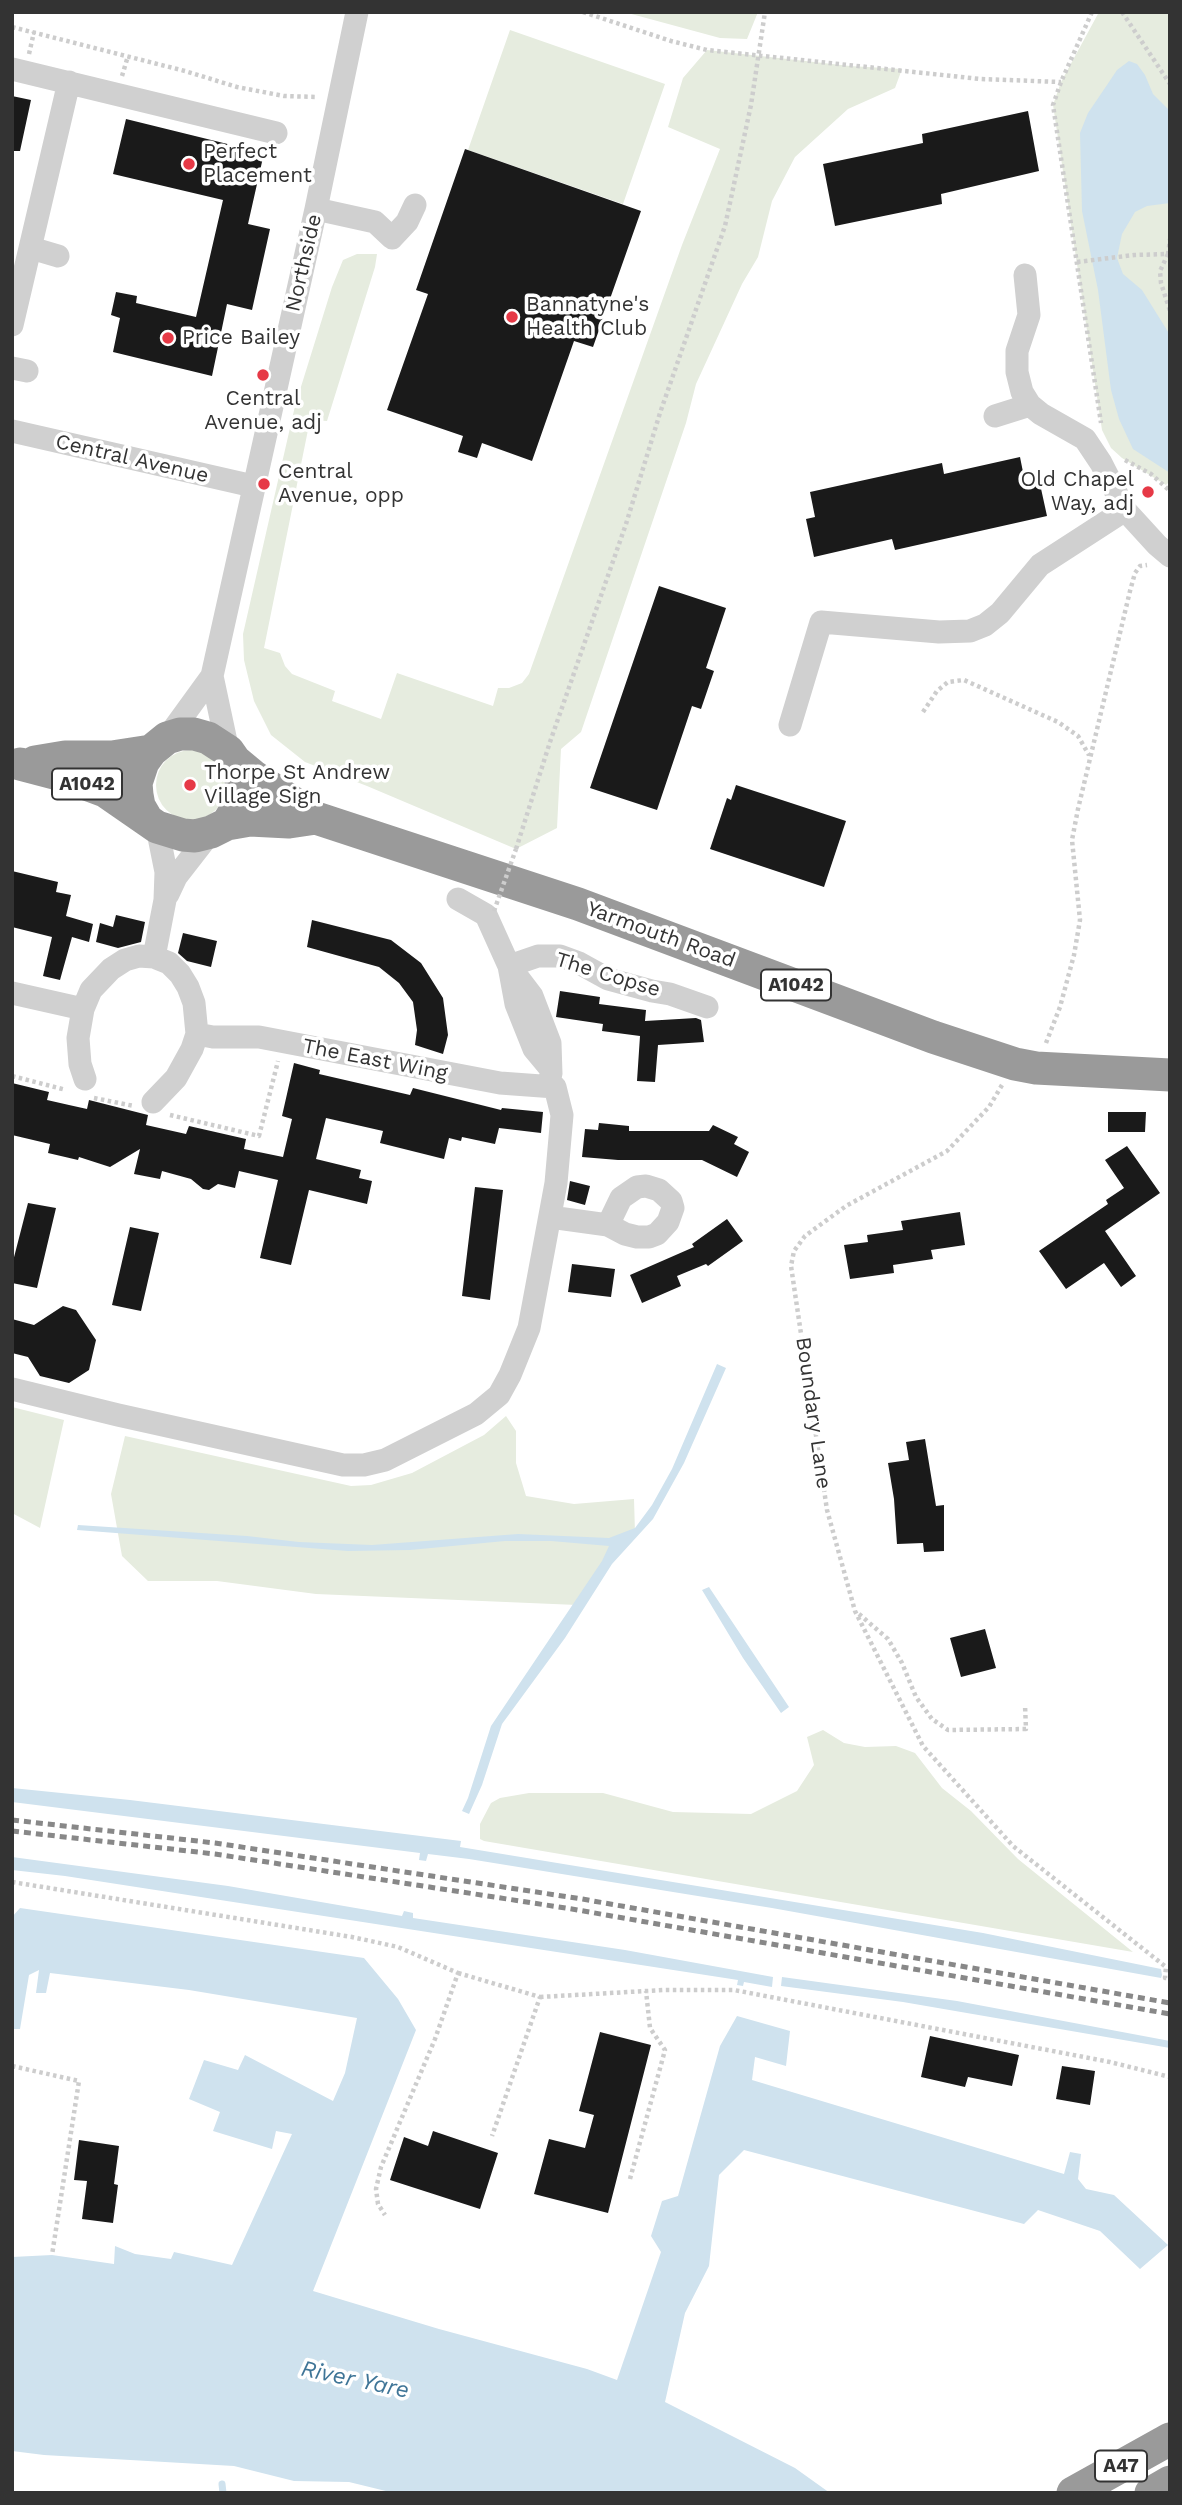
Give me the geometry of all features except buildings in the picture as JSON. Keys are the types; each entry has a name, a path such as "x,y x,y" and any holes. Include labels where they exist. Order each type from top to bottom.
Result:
{"highway":[{"name":"Yarmouth Road","path":"16,765 65,757 113,757 159,745 180,734 194,734 208,738 253,776 316,818 578,904 933,1037 1025,1065 1170,1076"},
{"name":"A1042","path":"152,823 139,806 136,783 143,761 159,745"},
{"path":"219,828 235,816 242,795 241,779 231,756"},
{"name":"Yarmouth Road","path":"16,765 62,775 105,791 152,823 183,835 195,836 250,820 289,822 316,818"},
{"name":"A47","path":"1073,2493 1170,2439"},
{"name":"A47","path":"1151,2493 1170,2482"}],"street":[{"name":"Northside","path":"231,756 212,677 340,101 357,12"},
{"path":"12,69 276,133"},
{"path":"12,325 16,292 31,248 69,82"},
{"path":"316,209 374,222 392,238 407,222 415,205"},
{"path":"31,248 58,256"},
{"path":"1026,275 1029,315 1017,351 1017,372 1022,392 1030,405 1041,414 1085,439 1111,460 1125,510 1157,545 1163,561"},
{"path":"995,415 1030,405"},
{"name":"Central Avenue","path":"12,431 253,486"},
{"path":"790,725 821,622 939,632 970,631 985,625 1000,613 1040,565 1125,510"},
{"name":"Northside","path":"159,745 212,677"},
{"path":"152,823 166,872 165,900 154,957"},
{"path":"165,900 176,877 219,828"},
{"path":"12,1389 343,1465 364,1465 404,1452 476,1414 499,1395 529,1328 556,1183 562,1115 552,1077 550,1043 532,996 509,966 486,915 458,899"},
{"path":"85,1079 78,1054 83,1009 91,990 111,968 125,960 139,956 154,957 169,963 188,987 194,1003 197,1034 176,1078 153,1102"},
{"name":"The Copse","path":"509,966 538,956 560,956 608,979 670,994 706,1007"},
{"path":"12,993 83,1009"},
{"path":"242,1036 253,1016"},
{"name":"The East Wing","path":"197,1034 214,1037 259,1037 500,1083 552,1077"},
{"path":"550,1217 608,1225"}],"path":[{"path":"583,12 707,50 980,79 1060,82"},
{"path":"494,911 625,524 660,412 725,226 738,170 765,12"},
{"path":"1093,12 1060,82 1053,105 1100,407 1111,460 1151,474 1170,491"},
{"path":"1122,12 1170,84"},
{"path":"12,27 237,86 284,96 315,96 340,101"},
{"path":"1170,239 1168,254 1160,271 1170,311"},
{"path":"1077,262 1084,259 1168,254"},
{"path":"1025,1065 1060,1007 1078,932 1080,920 1072,839 1089,755 1135,573 1140,566 1163,561"},
{"path":"923,712 937,691 948,682 964,680 1058,722 1078,736 1089,755"},
{"name":"Boundary Lane","path":"855,1611 827,1510 791,1266 794,1251 805,1236 846,1206 947,1151 1025,1065"},
{"path":"855,1611 888,1639 902,1663 916,1698 932,1718 948,1730 1026,1729 1025,1705"},
{"path":"855,1611 923,1745 1013,1846 1166,1967 1165,1978 1170,1978"},
{"path":"12,1882 352,1937 398,1947 458,1972 540,1997 646,1991 734,1990 1110,2062 1170,2077"},
{"path":"385,2215 378,2204 376,2189 382,2167 435,2039 458,1972"},
{"path":"630,2179 665,2050 650,2028 646,1991"},
{"path":"492,2136 540,1997"},
{"path":"12,2066 79,2081 52,2255"}],"shaded area":[{"path":"624,12 758,12 747,39 720,38"},
{"path":"1099,12 1170,12 1170,481 1166,485 1122,458 1111,448 1102,430 1053,105 1061,82"},
{"path":"510,30 665,84 623,204 468,150"},
{"path":"707,50 902,69 895,88 848,109 795,157 772,201 758,257 742,284 696,384 686,423 581,732 561,749 557,828 516,849 305,762 271,735 254,701 244,660 243,634 295,406 343,260 357,254 377,254 327,421 310,420 264,648 280,653 285,666 292,674 335,691 332,701 381,719 397,673 493,706 498,688 509,688 522,683 529,674 682,245 720,149 668,127 683,78"},
{"path":"198,750 211,756 220,765 224,771 224,799 216,810 205,818 184,820 166,810 158,799 156,778 166,760 177,752"},
{"path":"12,1407 64,1420 40,1528 12,1513"},
{"path":"506,1416 516,1431 516,1463 526,1496 574,1504 634,1499 635,1533 577,1605 316,1594 217,1581 148,1581 122,1556 111,1494 125,1436 351,1486 371,1485 412,1473 484,1435"},
{"path":"823,1730 844,1743 865,1747 896,1746 915,1753 942,1788 971,1811 1018,1859 1133,1952 480,1839 480,1824 491,1803 500,1798 529,1793 603,1793 673,1812 751,1814 797,1791 814,1765 807,1737"}],"water":[{"path":"1129,61 1137,64 1153,94 1170,111 1170,203 1147,206 1135,212 1122,234 1117,258 1123,274 1142,290 1170,335 1170,473 1133,449 1119,419 1111,390 1098,290 1082,211 1080,133 1088,113 1117,70"},
{"path":"717,1364 726,1368 684,1463 653,1519 612,1564 565,1638 502,1724 482,1785 469,1814 462,1811 491,1726 602,1561 609,1546 551,1541 505,1541 410,1550 348,1551 77,1530 78,1525 372,1545 518,1534 609,1538 635,1528 652,1505 672,1469"},
{"path":"709,1587 789,1707 781,1713 743,1658 702,1590"},
{"path":"12,1788 461,1841 460,1847 983,1933 1161,1969 1162,1975 1161,1978 772,1908 469,1859 428,1854 426,1861 419,1860 420,1853 12,1802"},
{"path":"12,1857 228,1886 402,1916 404,1911 413,1913 413,1918 625,1950 773,1977 772,1987 744,1982 743,1986 737,1985 738,1980 12,1870"},
{"name":"River Yare","path":"20,1908 364,1958 398,1999 416,2030 313,2291 439,2329 587,2369 617,2380 661,2252 651,2236 662,2201 678,2196 720,2046 737,2016 790,2031 786,2066 755,2057 752,2080 1064,2174 1070,2152 1081,2154 1078,2179 1086,2189 1114,2195 1168,2245 1140,2269 1100,2231 1038,2210 1024,2224 744,2150 719,2175 709,2266 685,2313 665,2402 795,2468 830,2493 394,2493 349,2482 294,2481 234,2466 12,2451 12,2257 52,2255 114,2264 115,2246 135,2254 171,2259 174,2252 232,2265 292,2134 276,2131 272,2149 213,2131 220,2112 189,2099 204,2060 238,2070 245,2055 333,2101 345,2073 357,2018 189,1990 50,1973 46,1993 36,1993 39,1970 29,1975 20,2029 12,2029 12,1917"},
{"path":"782,1977 957,2001 1170,2041 1170,2048 903,2002 781,1986"}],"waterway":[{"path":"222,2484 223,2493"}],"railway":[{"path":"12,1820 215,1843 582,1899 1170,2003"},
{"path":"12,1831 215,1854 572,1909 1170,2014"}],"place":[{"name":"Perfect Placement","path":"189,164"},
{"name":"Bannatyne's Health Club","path":"512,317"},
{"name":"Price Bailey","path":"168,338"},
{"name":"Central Avenue, adj","path":"263,375"},
{"name":"Central Avenue, opp","path":"264,484"},
{"name":"Old Chapel Way, adj","path":"1148,492"},
{"name":"Thorpe St Andrew Village Sign","path":"190,785"}]}
